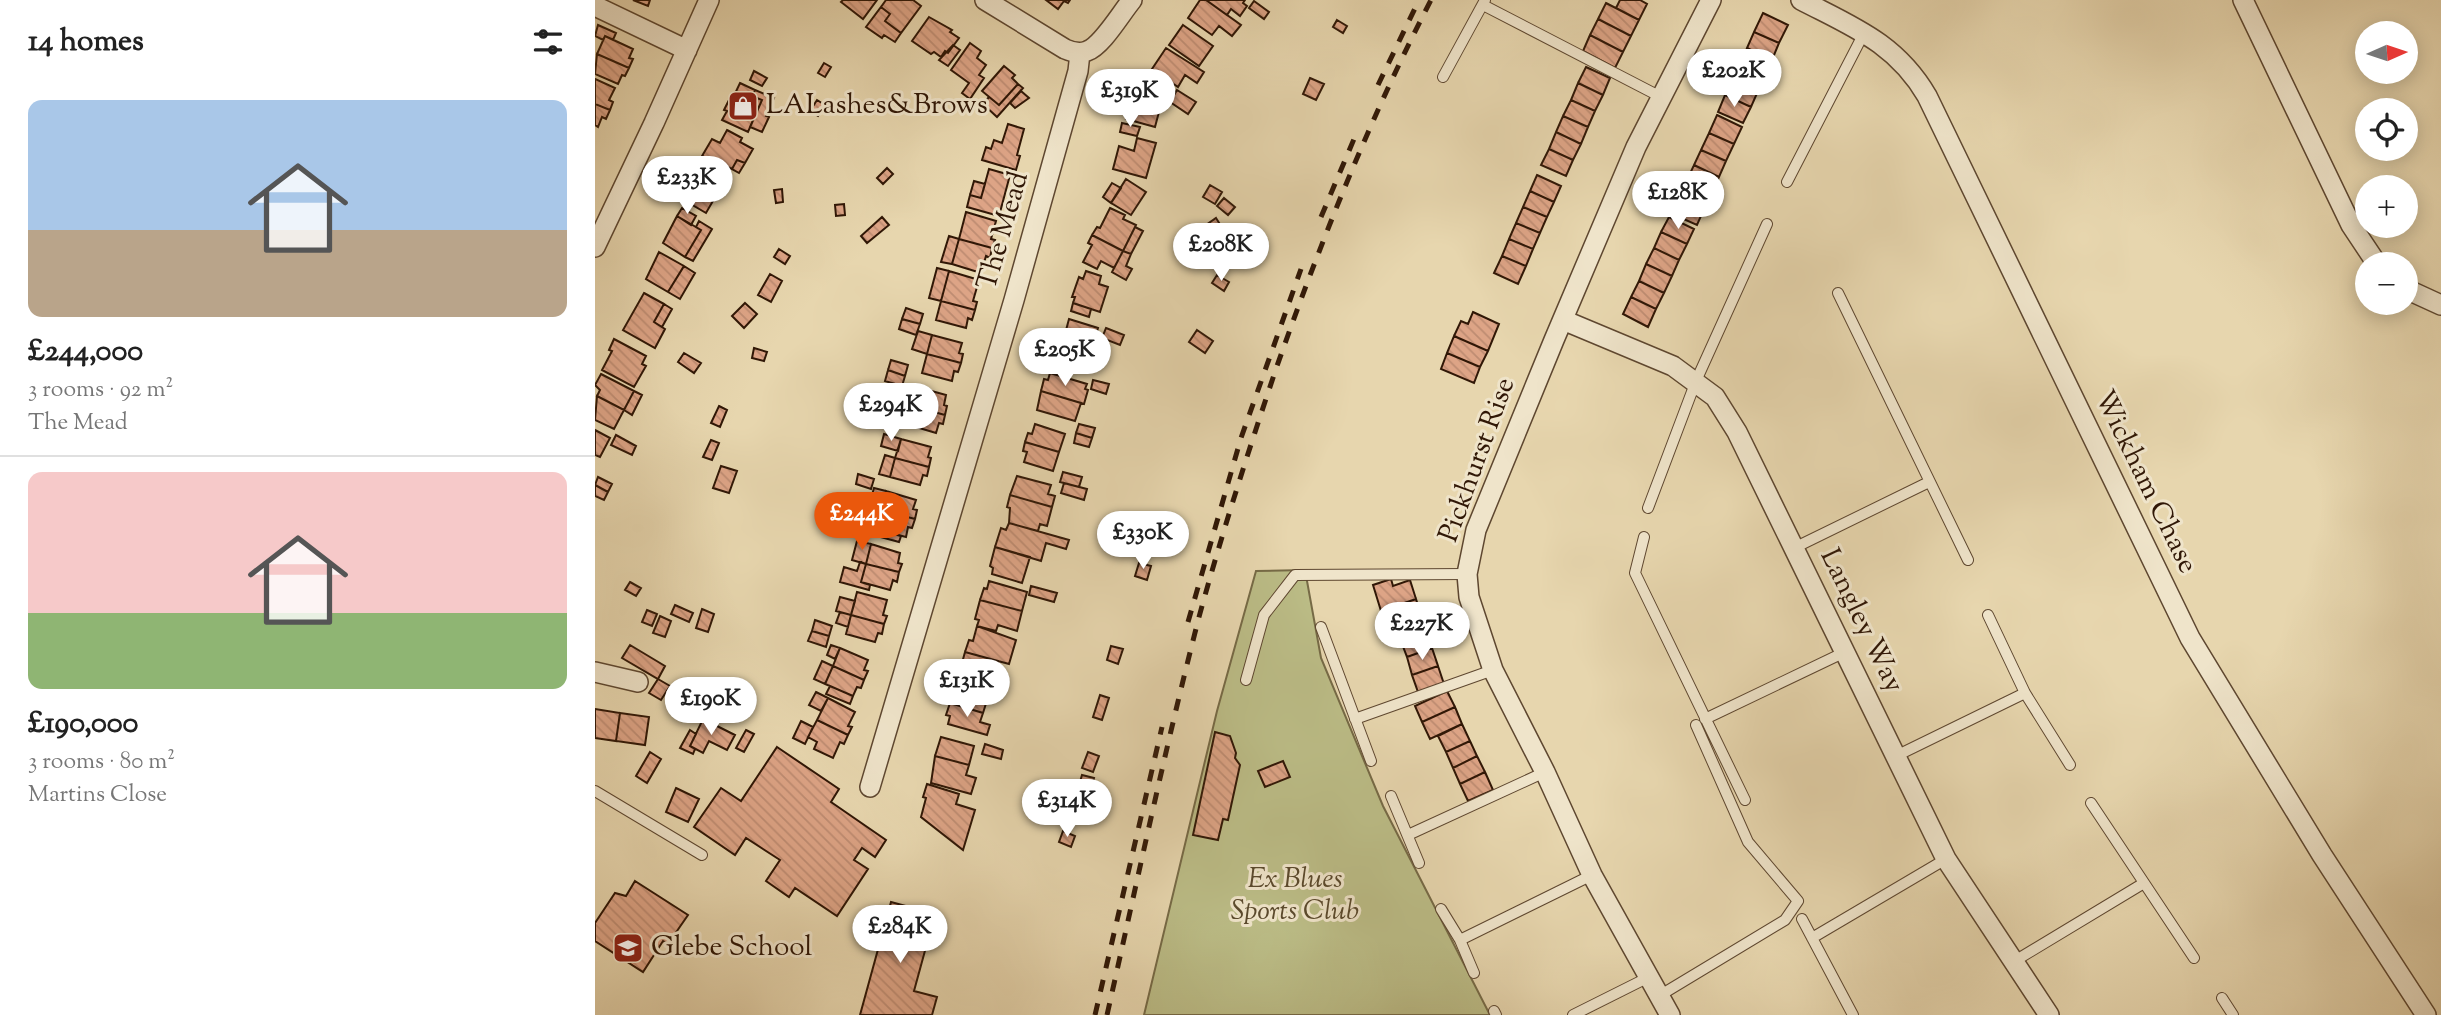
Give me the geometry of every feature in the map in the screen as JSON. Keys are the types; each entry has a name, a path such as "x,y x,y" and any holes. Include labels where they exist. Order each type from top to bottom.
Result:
{"street":[{"path":"595,247 709,0"},
{"path":"985,0 1065,49 1080,53 1098,43 1132,0"},
{"name":"Pickhurst Rise","path":"1670,1015 1593,876 1545,772 1493,670 1469,597 1467,574 1476,530 1636,147 1711,0"},
{"name":"Wickham Chase","path":"1801,0 1864,33 1899,58 1914,74 2190,638 2322,855 2427,1015"},
{"path":"2243,0 2351,225 2369,252"},
{"path":"595,6 687,50"},
{"name":"The Mead","path":"870,787 1014,300 1078,71 1080,53"},
{"path":"2418,294 2441,305"},
{"name":"Langley Way","path":"1563,320 1672,366 1715,397 1737,432 1946,859 2049,1015"},
{"path":"595,672 638,682"}],"lane":[{"path":"1443,76 1484,2 1661,97"},
{"path":"1787,182 1864,33"},
{"path":"1648,508 1696,381 1767,224"},
{"path":"1837,293 1968,560"},
{"path":"1794,548 1929,482"},
{"path":"1644,537 1635,573 1701,722 1748,842 1798,901 1786,920 1659,996"},
{"path":"1246,680 1264,615 1295,575 1467,574"},
{"path":"1989,615 2025,692 2070,765"},
{"path":"1321,626 1371,761"},
{"path":"1701,722 1845,652"},
{"path":"1355,719 1493,670"},
{"path":"1896,757 2025,692"},
{"path":"1701,722 1745,800"},
{"path":"1408,835 1545,772"},
{"path":"595,792 702,855"},
{"path":"1391,796 1419,863"},
{"path":"2091,803 2194,958"},
{"path":"1812,938 1946,859"},
{"path":"1461,940 1593,876"},
{"path":"2013,962 2144,883"},
{"path":"1441,909 1461,940 1474,973"},
{"path":"1802,919 1853,1015"},
{"path":"1573,1015 1649,977"},
{"path":"2222,998 2232,1015"}],"green space":[{"name":"Ex Blues Sports Club","path":"1305,570 1321,658 1383,806 1490,1015 1144,1015 1217,711 1256,571"}],"building":[{"path":"633,0 650,0 648,6"},
{"path":"877,0 863,19 841,2"},
{"path":"886,0 913,0 921,6 901,33 885,21 890,14 881,7"},
{"path":"1046,0 1070,0 1068,3 1064,1 1058,9"},
{"path":"1200,0 1206,0 1241,25 1232,36 1219,26 1212,35 1188,18"},
{"path":"1206,0 1245,0 1243,3 1247,6 1240,16 1231,9 1227,15"},
{"path":"1620,0 1640,0 1647,4 1639,20 1616,8"},
{"path":"1254,1 1269,12 1264,19 1249,8"},
{"path":"1606,3 1639,20 1631,36 1598,19"},
{"path":"881,7 890,14 885,21 901,33 895,42 884,35 882,38 866,27"},
{"path":"1763,13 1788,25 1779,43 1754,32"},
{"path":"929,17 952,30 950,32 959,38 948,53 945,51 941,57 934,52 931,54 912,41"},
{"path":"1598,19 1631,36 1623,52 1590,35"},
{"path":"1337,20 1347,26 1343,33 1333,27"},
{"path":"598,25 616,33 613,40 605,36 603,40 595,36"},
{"path":"1183,25 1213,46 1199,66 1169,45"},
{"path":"1754,32 1779,43 1772,60 1747,48"},
{"path":"1590,35 1623,52 1615,68 1583,51"},
{"path":"605,36 633,49 629,68 597,54"},
{"path":"970,43 981,51 977,58 986,65 979,75 984,78 970,99 962,93 969,83 951,70"},
{"path":"953,45 960,50 948,66 939,60"},
{"path":"1166,48 1204,72 1197,83 1185,75 1178,87 1152,69"},
{"path":"1747,48 1772,60 1765,75 1740,63"},
{"path":"597,54 629,68 618,84 595,74"},
{"path":"824,63 831,67 825,77 818,73"},
{"path":"1740,63 1765,75 1758,91 1733,79"},
{"path":"1004,66 1015,75 1012,78 1018,84 999,105 982,91"},
{"path":"1586,67 1610,78 1603,95 1578,83"},
{"path":"754,71 767,78 762,86 750,80"},
{"path":"1310,78 1324,84 1316,100 1303,94"},
{"path":"595,79 615,88 609,100 613,102 610,110 595,104"},
{"path":"1733,79 1758,91 1751,107 1725,95"},
{"name":"LALashes&Brows","path":"740,83 755,90 752,96 762,100 748,132 722,120 727,111 724,110"},
{"path":"1578,83 1603,95 1595,111 1571,100"},
{"path":"1018,84 1023,88 997,117 983,104 989,97 999,105"},
{"path":"755,90 774,98 762,132 750,127 762,100 752,96"},
{"path":"1177,90 1196,102 1188,114 1170,102"},
{"path":"1021,91 1029,98 1015,108 1010,103"},
{"path":"1132,94 1147,98 1145,104 1160,108 1155,127 1126,119"},
{"path":"1725,95 1751,107 1743,123 1718,112"},
{"path":"817,100 825,105 818,116 810,111"},
{"path":"1571,100 1595,111 1588,127 1563,116"},
{"path":"595,104 610,110 606,119 602,117 598,127 595,125"},
{"path":"1717,115 1742,127 1734,144 1709,133"},
{"path":"1563,116 1588,127 1581,144 1556,132"},
{"path":"1122,123 1140,127 1137,136 1120,132"},
{"path":"1008,124 1024,129 1016,170 982,160 986,147 991,149 994,140 1002,143"},
{"path":"727,130 742,138 740,142 753,149 745,163 737,160 732,169 702,156 712,139 720,143"},
{"path":"1556,132 1581,144 1573,160 1549,149"},
{"path":"1709,133 1734,144 1726,161 1701,150"},
{"path":"1137,138 1156,143 1146,178 1113,169 1119,146 1134,151"},
{"path":"1549,149 1573,160 1566,176 1541,165"},
{"path":"1701,150 1726,161 1719,177 1694,165"},
{"path":"737,160 745,163 739,173 732,169"},
{"path":"702,164 716,173 712,182 697,173"},
{"path":"1694,165 1719,177 1712,192 1687,180"},
{"path":"887,168 893,174 883,184 877,178"},
{"path":"989,169 1010,175 999,216 967,207 970,195 981,198"},
{"path":"697,173 721,187 706,213 684,200"},
{"path":"1537,175 1561,186 1554,202 1530,191"},
{"path":"1126,179 1146,192 1131,215 1111,203"},
{"path":"1687,180 1712,192 1704,209 1679,197"},
{"path":"974,181 985,184 981,198 970,195"},
{"path":"1112,183 1121,188 1111,203 1103,197"},
{"path":"1210,185 1222,192 1215,204 1203,197"},
{"path":"782,189 783,202 776,203 774,190"},
{"path":"1530,191 1554,202 1547,217 1523,207"},
{"path":"1679,197 1704,209 1697,225 1672,214"},
{"path":"1224,198 1235,207 1228,215 1217,206"},
{"path":"844,204 845,215 836,216 835,205"},
{"path":"1523,207 1547,217 1540,233 1516,223"},
{"path":"682,208 696,216 691,225 677,216"},
{"path":"1110,208 1125,215 1123,219 1136,225 1123,251 1092,235 1097,227 1100,228"},
{"path":"966,212 996,221 991,239 995,240 992,248 959,239"},
{"path":"677,216 701,230 685,257 663,243"},
{"path":"882,217 889,225 867,243 861,236"},
{"path":"1669,217 1694,229 1687,244 1661,232"},
{"path":"1216,218 1221,226 1212,233 1206,225"},
{"path":"699,221 712,229 693,261 685,257 701,230 696,227"},
{"path":"1516,223 1540,233 1533,249 1509,239"},
{"path":"1135,227 1143,231 1131,254 1123,251"},
{"path":"1661,232 1687,244 1679,260 1654,248"},
{"path":"1092,235 1123,251 1114,268 1101,261 1097,269 1083,262 1092,245 1088,243"},
{"path":"949,236 959,239 952,264 941,262"},
{"path":"959,239 992,248 990,258 986,256 981,273 952,264"},
{"path":"1509,239 1533,249 1526,266 1502,256"},
{"path":"1654,248 1679,260 1672,276 1646,264"},
{"path":"779,249 790,256 785,264 774,257"},
{"path":"1123,251 1131,254 1126,266 1132,269 1126,280 1112,272"},
{"path":"659,252 684,266 668,292 646,279"},
{"path":"1502,256 1526,266 1518,284 1494,273"},
{"path":"1646,264 1672,276 1664,293 1639,281"},
{"path":"684,266 695,273 680,299 668,292"},
{"path":"937,268 949,271 941,301 929,298"},
{"path":"949,271 979,280 973,301 977,302 975,310 941,301"},
{"path":"1086,271 1101,276 1099,284 1108,287 1100,312 1073,303 1075,297 1072,297 1079,277 1083,279"},
{"path":"770,274 782,281 771,302 758,295"},
{"path":"1217,275 1229,282 1224,291 1212,283"},
{"path":"1639,281 1664,293 1656,309 1631,297"},
{"path":"644,293 664,304 654,322 665,329 655,348 623,330"},
{"path":"1631,297 1656,309 1648,327 1623,314"},
{"path":"941,301 975,310 972,320 968,318 966,328 936,320"},
{"path":"745,303 757,314 744,328 732,316"},
{"path":"1073,303 1091,309 1089,317 1071,311"},
{"path":"664,304 672,309 662,327 654,322"},
{"path":"906,308 923,314 920,324 902,319"},
{"path":"1473,312 1499,324 1488,351 1454,336 1461,321 1468,324"},
{"path":"902,319 920,324 916,335 899,329"},
{"path":"1069,319 1098,328 1091,351 1058,341 1061,333 1065,334"},
{"path":"1106,328 1124,335 1120,345 1102,338"},
{"path":"1197,330 1213,341 1205,353 1189,342"},
{"path":"918,331 932,335 927,354 912,349"},
{"path":"932,335 962,343 959,353 963,354 961,363 927,354"},
{"path":"1454,336 1488,351 1480,367 1447,353"},
{"path":"614,339 646,356 642,364 646,366 634,387 602,370 612,351 609,350"},
{"path":"1058,341 1091,351 1086,370 1057,361 1060,351 1056,350"},
{"path":"754,348 767,352 764,361 752,358"},
{"path":"684,353 701,363 694,373 678,362"},
{"path":"1447,353 1480,367 1474,383 1441,369"},
{"path":"927,354 961,363 958,372 954,371 952,381 922,373"},
{"path":"891,360 908,365 905,376 888,370"},
{"path":"888,370 905,376 902,386 885,381"},
{"path":"1050,373 1087,384 1084,404 1041,391 1044,379 1048,380"},
{"path":"601,374 634,391 624,410 597,396 600,390 595,385"},
{"path":"1093,380 1109,384 1106,394 1091,389"},
{"path":"908,385 917,387 912,406 898,402 901,390 906,392"},
{"path":"917,387 946,395 945,415 912,406"},
{"path":"634,391 642,395 632,415 624,410"},
{"path":"1041,391 1081,403 1075,421 1037,410"},
{"path":"597,396 624,410 614,429 595,420"},
{"path":"902,403 912,406 906,424 897,422"},
{"path":"719,406 727,410 720,427 711,423"},
{"path":"912,406 945,415 943,424 939,423 936,433 906,424"},
{"path":"877,414 893,418 890,428 874,423"},
{"path":"1035,424 1065,434 1059,452 1025,442 1028,433 1032,434"},
{"path":"1079,424 1095,428 1092,438 1076,433"},
{"path":"595,430 610,438 600,457 595,455"},
{"path":"1076,433 1092,438 1089,447 1074,443"},
{"path":"884,434 901,439 898,451 881,446"},
{"path":"616,435 636,446 632,455 611,445"},
{"path":"901,439 931,447 929,467 895,458"},
{"path":"711,440 719,443 712,460 703,457"},
{"path":"1025,442 1059,452 1053,471 1024,462 1027,452 1023,451"},
{"path":"885,455 895,458 890,477 879,474"},
{"path":"895,458 929,467 927,476 923,475 920,485 890,477"},
{"path":"721,466 737,471 729,493 713,488"},
{"path":"1063,472 1082,477 1079,487 1060,482"},
{"path":"858,474 874,479 871,489 856,484"},
{"path":"1017,476 1051,485 1048,494 1055,496 1052,507 1010,495"},
{"path":"598,477 612,484 608,492 595,485"},
{"path":"1064,483 1087,489 1084,500 1061,493"},
{"path":"595,485 608,492 604,500 595,496"},
{"path":"874,488 886,491 881,510 869,506"},
{"path":"886,491 916,500 913,509 917,510 915,519 881,510"},
{"path":"1010,495 1052,507 1047,526 1040,524 1038,531 1009,523 1010,508 1007,507"},
{"path":"881,510 915,519 912,528 908,527 906,537 875,529"},
{"path":"859,516 878,521 875,529 901,536 899,542 855,530"},
{"path":"1009,523 1069,540 1066,549 1046,543 1041,561 995,547 1001,528 1006,530"},
{"path":"1135,537 1152,542 1147,558 1130,552"},
{"path":"857,541 871,544 866,564 852,560"},
{"path":"871,544 900,553 898,563 902,564 899,572 866,564"},
{"path":"995,547 1030,557 1022,583 992,574 993,568 990,566"},
{"path":"860,562 866,564 861,582 870,585 869,590 840,582 844,567 857,571"},
{"path":"1139,563 1151,566 1147,580 1135,576"},
{"path":"866,564 899,572 897,582 893,580 890,590 861,582"},
{"path":"1391,579 1393,586 1410,580 1416,599 1381,611 1373,585"},
{"path":"989,581 1027,592 1022,611 980,600"},
{"path":"630,582 641,588 636,596 625,590"},
{"path":"1031,586 1057,593 1054,602 1029,595"},
{"path":"857,592 887,600 883,615 887,616 884,624 851,615"},
{"path":"840,597 855,601 851,615 836,611"},
{"path":"1416,599 1421,615 1395,623 1393,617 1384,620 1381,611"},
{"path":"980,600 1022,611 1017,631 998,625 996,631 977,626 979,620 975,619"},
{"path":"675,605 693,613 689,622 671,614"},
{"path":"702,609 714,614 708,632 696,628"},
{"path":"647,610 657,614 652,626 642,622"},
{"path":"840,612 851,615 848,627 836,623"},
{"path":"851,615 884,624 882,634 878,633 875,642 846,634"},
{"path":"1421,615 1427,632 1401,641 1395,623"},
{"path":"660,616 671,621 665,637 653,633"},
{"path":"815,620 832,626 829,636 812,631"},
{"path":"977,626 1016,640 1009,664 965,652 969,640 973,641"},
{"path":"812,631 829,636 826,647 808,641"},
{"path":"1427,632 1432,648 1407,657 1401,641"},
{"path":"630,645 665,666 658,679 622,658"},
{"path":"831,645 840,648 835,659 827,655"},
{"path":"1111,646 1123,649 1118,664 1107,660"},
{"path":"840,648 868,660 864,670 868,671 864,680 833,666"},
{"path":"1432,648 1438,666 1412,675 1407,657"},
{"path":"965,652 998,661 993,681 963,672"},
{"path":"822,661 833,666 825,684 814,679"},
{"path":"833,666 864,680 853,696 825,684"},
{"path":"1438,666 1444,684 1418,692 1412,675"},
{"path":"658,679 670,686 661,700 649,693"},
{"path":"959,685 989,694 983,713 950,703 952,694 956,695"},
{"path":"830,686 853,696 850,704 826,694"},
{"path":"1447,691 1455,707 1422,722 1415,706"},
{"path":"816,692 828,698 821,711 809,705"},
{"path":"1100,695 1109,698 1102,720 1093,717"},
{"path":"828,698 855,712 848,726 852,727 848,735 817,720"},
{"path":"950,703 983,713 980,722 990,725 987,735 948,724 950,716 946,715"},
{"path":"1455,707 1462,724 1430,739 1422,722"},
{"path":"595,709 620,713 616,741 595,738"},
{"path":"620,713 649,717 645,745 616,741"},
{"path":"703,719 735,735 727,750 709,741 703,753 690,746"},
{"path":"817,720 848,735 844,744 840,742 833,758 814,749 817,742 808,737"},
{"path":"801,721 813,727 805,744 793,738"},
{"path":"1462,724 1470,741 1446,752 1438,736"},
{"path":"690,730 696,734 690,746 695,749 693,754 680,748"},
{"path":"746,730 754,734 744,752 736,748"},
{"path":"1215,732 1230,736 1235,758 1240,765 1228,820 1223,819 1218,840 1193,835"},
{"path":"941,737 974,746 969,765 935,756"},
{"path":"1470,741 1477,756 1453,768 1446,752"},
{"path":"985,744 1003,750 1001,759 982,754"},
{"path":"777,747 839,789 831,802 886,840 875,857 862,848 854,860 868,869 837,916 795,888 789,897 766,881 780,860 746,838 735,855 694,827 721,788 741,801"},
{"path":"650,752 661,759 647,783 636,776"},
{"path":"1088,752 1099,756 1093,772 1082,768"},
{"path":"935,756 969,765 966,775 976,778 971,794 931,783"},
{"path":"1477,756 1485,772 1460,784 1453,768"},
{"path":"1283,761 1290,777 1265,787 1258,771"},
{"path":"1485,772 1493,790 1468,801 1460,784"},
{"path":"1082,775 1094,778 1088,799 1076,796"},
{"path":"927,784 959,794 956,804 975,810 963,850 921,817"},
{"path":"676,788 699,799 688,822 666,812"},
{"path":"1063,831 1075,836 1071,847 1059,842"},
{"path":"635,881 688,915 668,944 663,941 643,972 595,941 595,923 615,893 626,896"},
{"path":"891,902 935,914 914,991 937,997 932,1015 860,1015"}],"railway":[{"path":"1378,85 1419,0"},
{"path":"1107,1015 1187,667 1246,460 1277,366 1329,226 1387,89 1431,0"},
{"path":"1321,217 1354,139"},
{"path":"1188,622 1241,438 1301,269"},
{"path":"1095,1015 1162,727"}],"place":[{"name":"LALashes&Brows","path":"743,106"},
{"name":"Glebe School","path":"628,948"}]}
